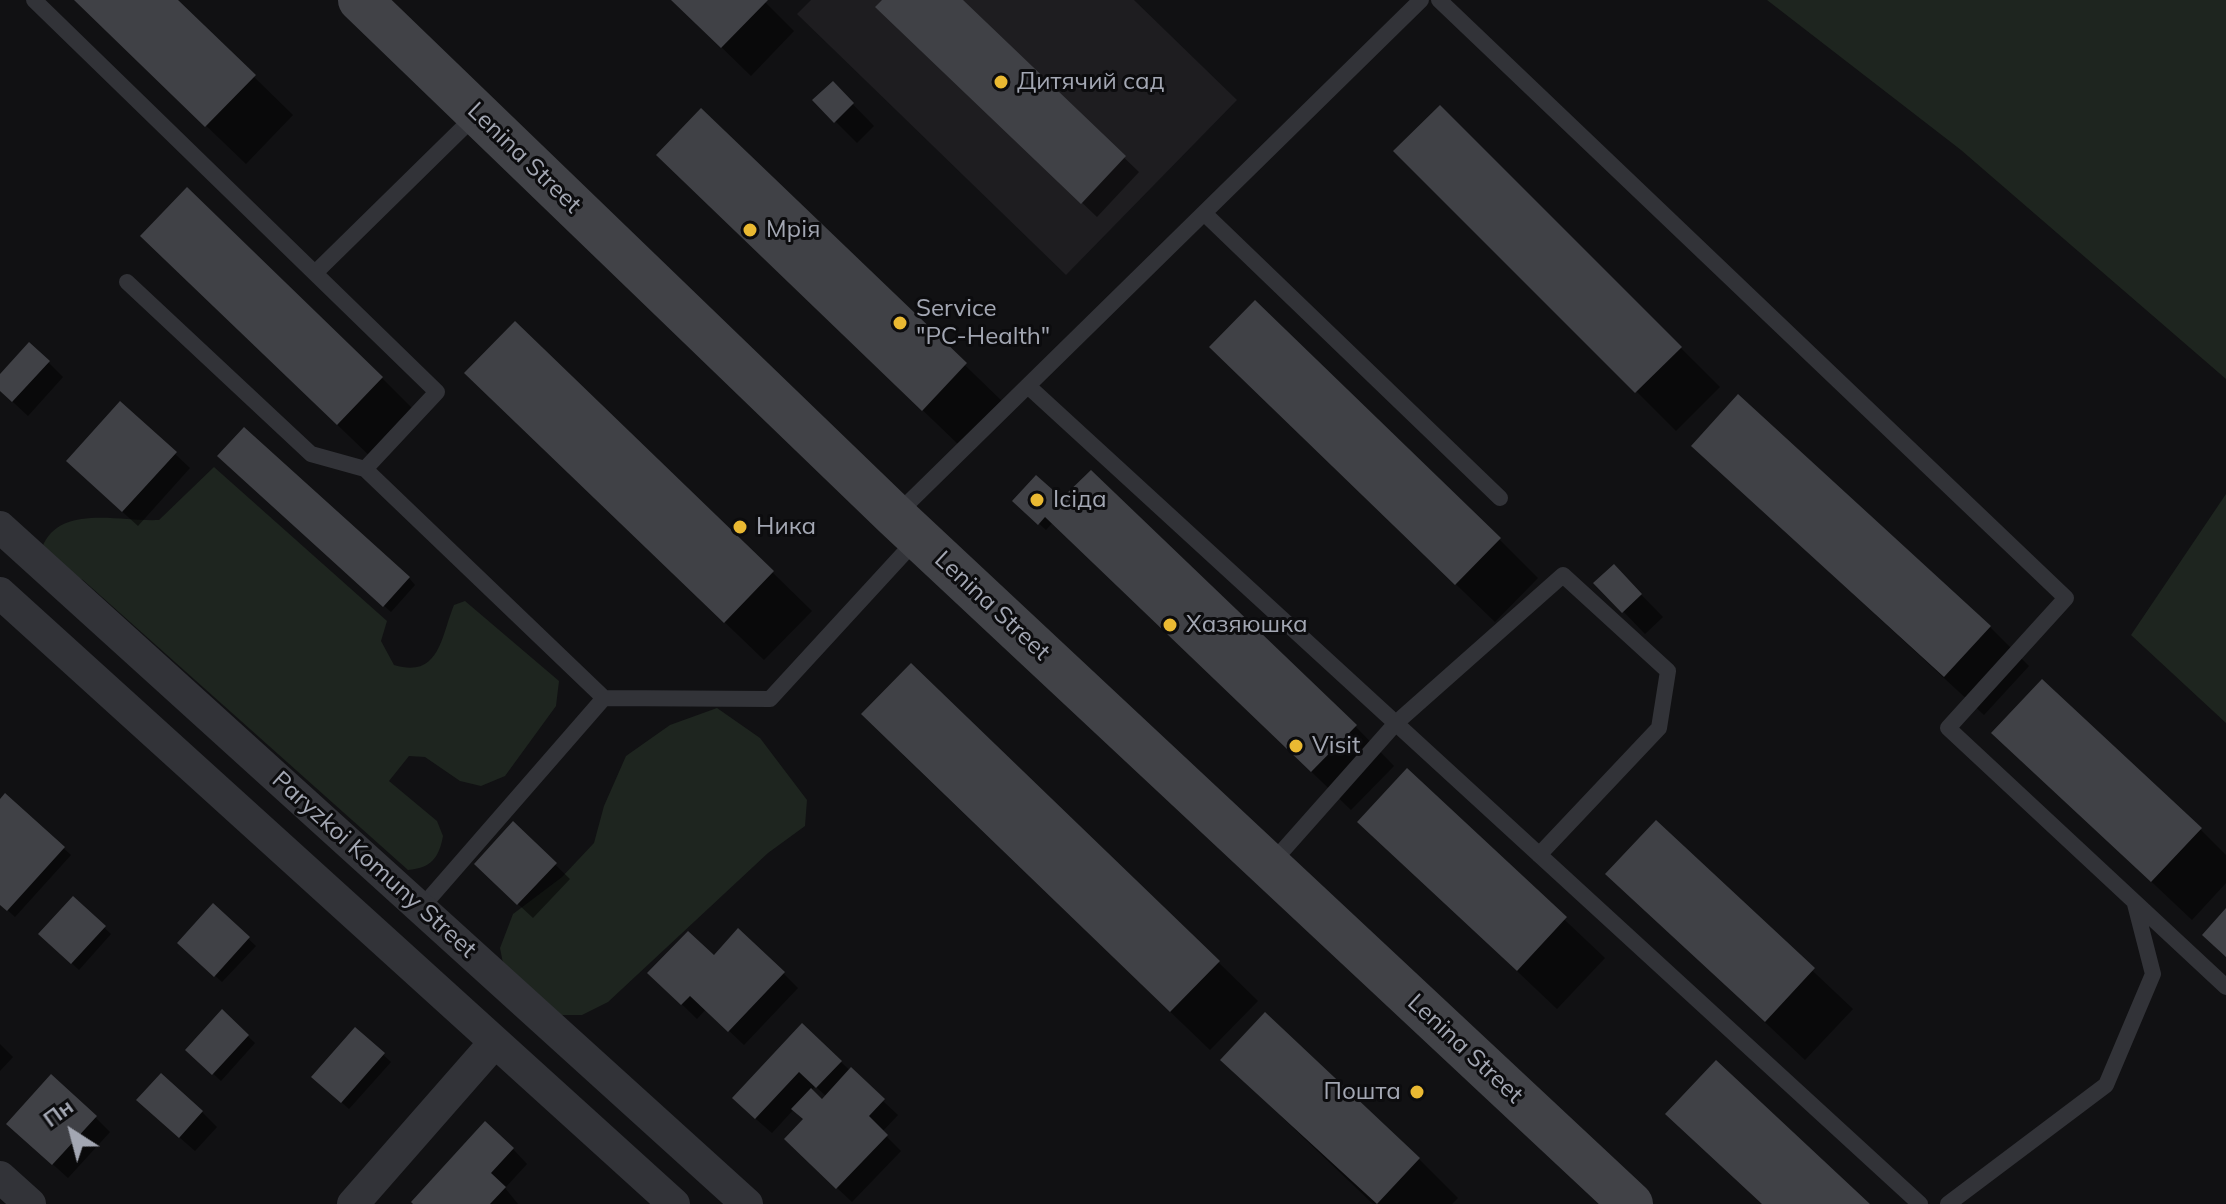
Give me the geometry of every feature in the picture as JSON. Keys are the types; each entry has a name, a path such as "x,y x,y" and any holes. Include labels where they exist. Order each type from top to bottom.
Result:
{"main road":[{"name":"Lenina Street","path":"360,0 906,527 1631,1204"}],"street":[{"name":"Paryzkoi Komuny Street","path":"0,527 747,1204"},
{"name":"Paryzkoi Komuny Street","path":"0,593 674,1204"},
{"path":"353,1204 495,1042"},
{"path":"0,1177 30,1204"}],"lane":[{"path":"34,0 437,392 365,469"},
{"path":"127,282 311,454 365,469 604,698 770,699 906,527 1028,386 1421,0"},
{"path":"1439,0 2066,598 1948,728 2226,987"},
{"path":"315,273 478,113"},
{"path":"1204,213 1500,498"},
{"path":"1028,386 1920,1204"},
{"path":"1269,866 1396,723 1563,575 1668,671 1659,728 1539,855"},
{"path":"421,908 604,698"},
{"path":"1948,1204 2106,1085 2153,974 2135,903"}],"shaded area":[{"path":"811,0 1134,0 1237,100 1066,275 797,14"},
{"path":"1767,0 2226,0 2226,379 1961,150"},
{"path":"214,467 387,621 381,641 394,665 409,668 421,666 430,660 441,641 454,605 465,601 559,681 556,706 505,776 481,786 460,781 425,757 409,756 389,781 437,821 443,836 436,856 423,867 408,870 83,580 59,569 42,548 50,534 76,520 159,520"},
{"path":"2226,494 2226,723 2131,635"},
{"path":"717,708 760,738 807,800 805,826 768,853 608,1002 582,1015 551,1015 505,973 500,948 513,914 562,877 594,843 604,806 626,756 670,725"}],"building":[{"path":"74,0 178,0 256,75 205,127"},
{"path":"671,0 768,0 721,48"},
{"name":"Дитячий сад","path":"882,0 963,0 1126,156 1081,204 875,7"},
{"path":"833,81 854,103 834,123 812,100"},
{"path":"1440,105 1682,347 1635,393 1393,151"},
{"path":"701,108 967,363 922,411 656,155"},
{"path":"187,187 383,377 337,425 140,236"},
{"path":"1255,300 1501,538 1455,585 1209,347"},
{"path":"515,321 774,571 724,623 464,373"},
{"path":"29,342 50,361 12,402 0,391 0,374"},
{"path":"1738,394 1991,626 1944,677 1691,446"},
{"path":"120,401 177,452 122,512 66,461"},
{"path":"244,427 410,577 383,607 217,456"},
{"path":"1091,470 1357,725 1311,772 1045,517 1038,525 1012,501 1036,475 1062,498"},
{"path":"1614,564 1642,594 1622,613 1593,583"},
{"path":"911,663 1220,961 1170,1012 861,714"},
{"path":"2042,679 2202,828 2151,882 1991,733"},
{"path":"1407,768 1567,917 1517,971 1357,822"},
{"path":"5,793 65,847 7,911 0,905 0,799"},
{"path":"1656,820 1815,968 1765,1022 1605,874"},
{"path":"513,821 557,863 517,905 474,864"},
{"path":"73,896 106,926 71,964 38,934"},
{"path":"213,903 250,937 214,977 177,943"},
{"path":"2226,908 2226,957 2202,935"},
{"path":"738,928 785,972 728,1032 690,996 681,1005 647,973 688,931 714,955"},
{"path":"222,1009 249,1035 212,1075 185,1050"},
{"path":"1265,1012 1420,1158 1377,1204 1220,1060"},
{"path":"802,1023 842,1061 816,1088 799,1072 755,1119 732,1098"},
{"path":"355,1027 385,1053 341,1103 311,1077"},
{"path":"1716,1060 1870,1204 1762,1204 1665,1114"},
{"path":"851,1067 885,1099 869,1116 888,1135 836,1189 784,1139 803,1119 791,1109 811,1088 822,1099"},
{"path":"161,1073 203,1111 179,1138 136,1100"},
{"path":"51,1074 97,1116 52,1165 6,1124"},
{"path":"485,1121 514,1148 491,1173 506,1187 490,1204 413,1204 411,1202"}],"place":[{"name":"Дитячий сад","path":"1001,82"},
{"name":"Мрія","path":"750,230"},
{"name":"Service \"PC-Health\"","path":"900,323"},
{"name":"Ісіда","path":"1037,500"},
{"name":"Ника","path":"740,527"},
{"name":"Хазяюшка","path":"1170,625"},
{"name":"Visit","path":"1296,746"},
{"name":"Пошта","path":"1417,1092"}]}
